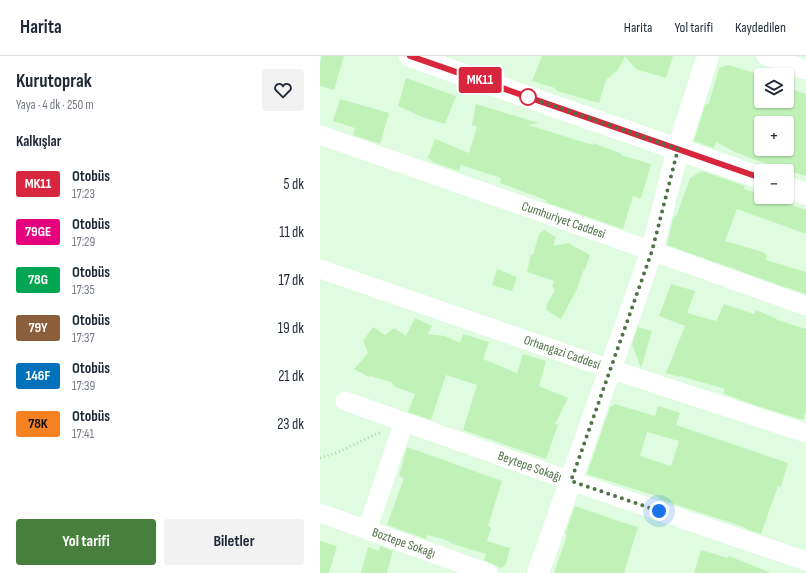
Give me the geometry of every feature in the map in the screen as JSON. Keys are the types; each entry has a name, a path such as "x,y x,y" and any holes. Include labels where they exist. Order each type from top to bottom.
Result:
{"main road":[{"path":"410,56 754,176"},
{"path":"538,573 652,251 678,149 708,56"},
{"path":"794,190 806,194"}],"street":[{"path":"766,56 806,70"},
{"name":"Cumhuriyet Caddesi","path":"320,135 806,306"},
{"name":"Orhangazi Caddesi","path":"320,269 610,369 806,433"},
{"name":"Beytepe Sokağı","path":"345,401 571,481 806,561"},
{"path":"367,530 404,422"},
{"name":"Boztepe Sokağı","path":"320,513 488,573"}],"path":[{"path":"320,458 336,453 404,422"}],"building":[{"path":"322,56 344,56 334,90 320,86 320,63"},
{"path":"542,56 625,56 618,70 606,80 599,103 557,91 555,88 532,81"},
{"path":"625,56 673,56 666,78 636,69"},
{"path":"728,65 754,73 754,108 794,108 794,90 806,94 806,176 794,172 794,164 766,164 735,152 716,142 714,148 694,141 705,105 709,103 719,68"},
{"path":"406,78 456,96 445,124 422,117 398,106"},
{"path":"340,99 389,113 380,144 353,135 355,128 333,121"},
{"path":"476,104 539,123 528,125 593,145 593,143 622,154 621,155 651,164 641,199 633,196 623,229 545,202 546,200 500,183 501,178 461,165 459,171 435,163 428,158 435,139 469,153 477,127 472,125"},
{"path":"702,171 745,186 744,189 754,192 754,204 788,204 806,210 806,234 737,209 725,241 763,252 767,255 766,260 806,272 806,294 667,245 673,218 677,214 690,178"},
{"path":"544,230 556,237 553,246 568,243 590,255 577,289 561,319 546,310 547,304 555,290 552,286 554,281 527,272 531,254 533,255 539,234"},
{"path":"497,269 517,277 512,291 492,285"},
{"path":"671,284 695,291 687,313 716,321 724,304 754,314 756,310 777,320 806,329 806,411 803,420 751,404 723,393 725,389 666,373 685,326 659,316"},
{"path":"415,318 432,326 428,334 445,336 460,343 463,334 489,342 483,359 517,373 523,354 546,361 539,386 568,398 555,424 558,425 546,459 463,430 477,385 446,375 431,420 408,412 415,394 395,387 391,382 369,377 354,369 368,353 363,341 373,327 385,335 394,328 406,336"},
{"path":"638,327 652,331 641,368 632,344"},
{"path":"615,404 655,416 658,406 680,413 676,425 788,463 781,487 778,486 761,534 659,499 659,497 587,474 610,407","holes":["647,432 679,441 671,466 640,456"]},
{"path":"407,447 502,481 488,526 491,528 487,541 510,548 506,564 501,568 484,560 486,554 428,535 426,539 387,525 404,478 399,476"},
{"path":"575,506 638,527 624,573 554,573"},
{"path":"320,541 337,546 329,573 320,573"},
{"path":"380,546 393,551 387,573 361,573 368,547 379,551"},
{"path":"701,550 728,558 729,556 769,573 694,573"}],"bus line":[{"name":"MK11","path":"410,56 754,176"}],"route":[{"path":"528,97 678,149 652,251 571,481 659,511"}]}
